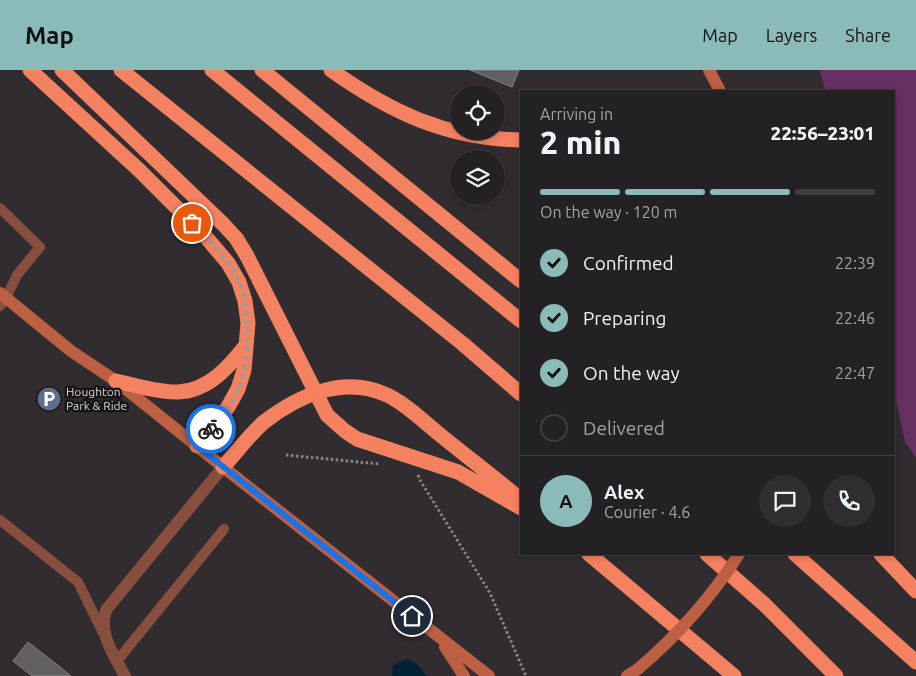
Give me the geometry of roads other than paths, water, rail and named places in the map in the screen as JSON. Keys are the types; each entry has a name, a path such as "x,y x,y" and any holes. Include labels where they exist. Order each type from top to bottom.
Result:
{"highway":[{"path":"30,70 139,170 205,236 228,263 239,282 245,301 248,323 244,370 238,389 228,407 197,446"},
{"path":"62,70 236,238 247,256 327,415 345,431 358,439 458,472 520,507"},
{"path":"122,70 463,344 520,393"},
{"path":"212,70 520,320"},
{"path":"262,70 520,280"},
{"path":"332,70 382,103 411,117 456,132 488,138 520,140"},
{"path":"116,381 177,392 193,389 214,379 231,365 246,345"},
{"path":"223,467 264,423 296,402 316,392 342,386 366,388 388,395 520,499"},
{"path":"590,555 734,676"},
{"path":"708,555 764,604 836,676"},
{"path":"796,555 916,662"},
{"path":"807,555 814,570"},
{"path":"882,555 916,591"}],"main road":[{"path":"709,70 719,90"},
{"path":"2,299 71,351 116,381 489,676"},
{"path":"627,676 659,651 688,622 715,590 738,555"},
{"path":"440,639 464,676"}],"street":[{"path":"125,676 104,634 104,617 110,604 223,467"}],"lane":[{"path":"0,208 40,247 17,274 2,299"},
{"path":"0,520 78,582 104,634"},
{"path":"117,661 224,529"}],"water":[{"path":"406,659 420,667 426,676 392,676 393,665"}],"place":[{"name":"Houghton Park & Ride","path":"49,399"}]}
